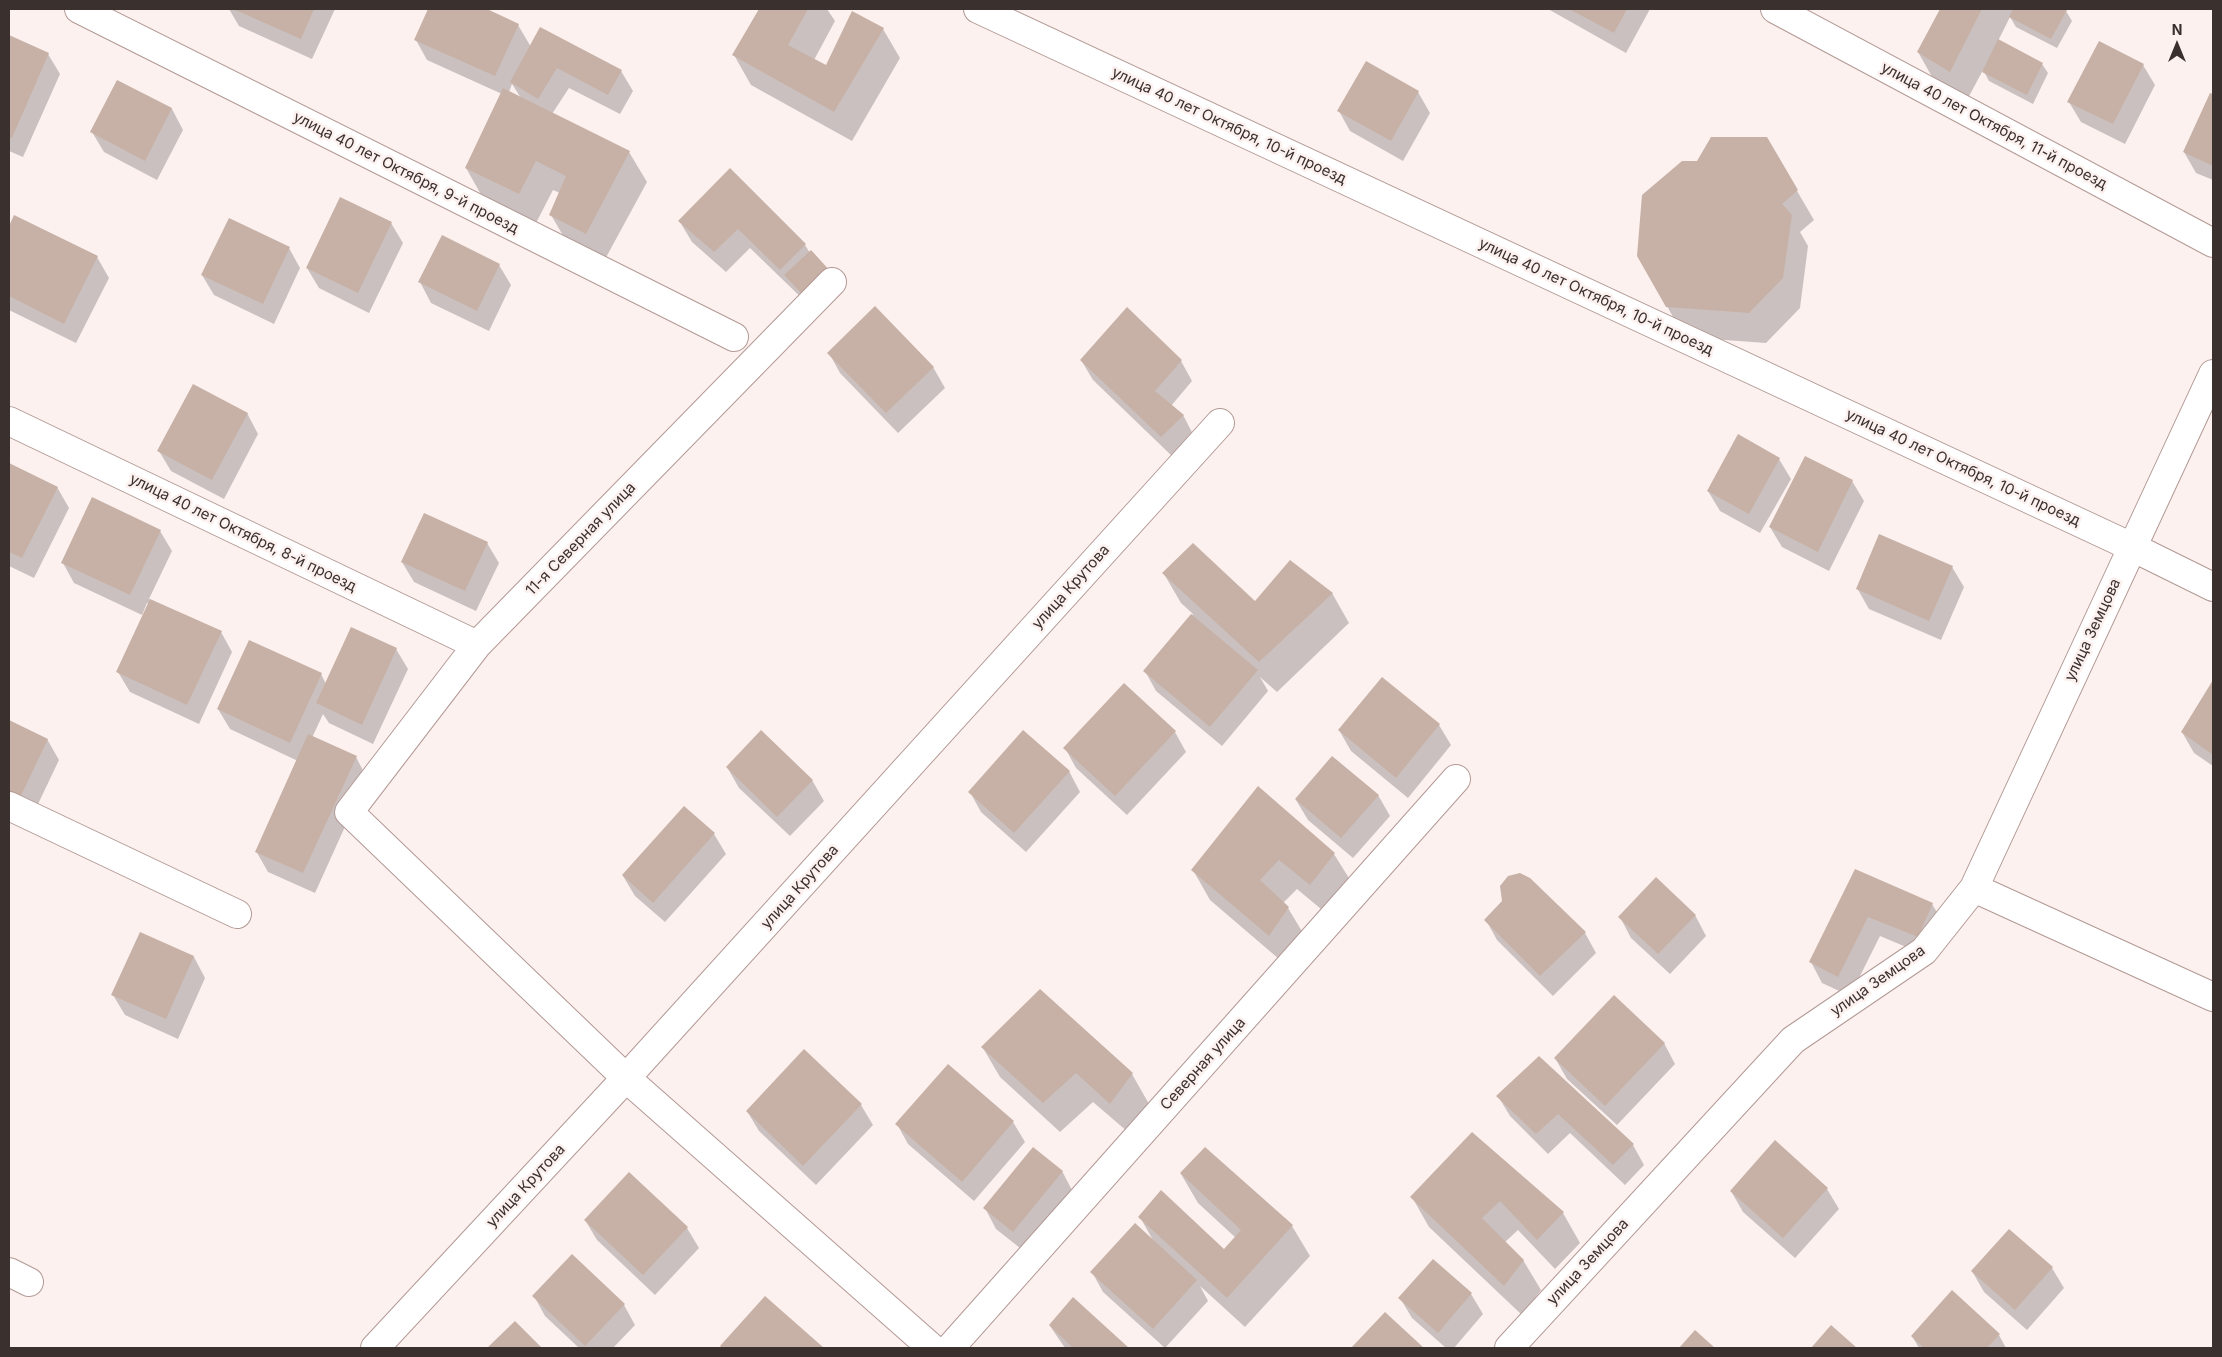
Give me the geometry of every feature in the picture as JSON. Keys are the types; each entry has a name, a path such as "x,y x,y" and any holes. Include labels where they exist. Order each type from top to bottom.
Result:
{"street":[{"name":"улица 40 лет Октября, 9-й проезд","path":"79,9 734,337"},
{"name":"улица 40 лет Октября, 10-й проезд","path":"978,9 2132,547 2213,587"},
{"name":"улица 40 лет Октября, 11-й проезд","path":"1775,9 2213,243"},
{"name":"11-я Северная улица","path":"626,1078 349,812 477,645 832,282"},
{"name":"улица Земцова","path":"1509,1348 1793,1040 1924,952 1974,888 2213,374"},
{"name":"улица 40 лет Октября, 8-й проезд","path":"9,421 477,645"},
{"name":"улица Крутова","path":"376,1348 626,1078 1220,423"},
{"name":"Северная улица","path":"950,1348 1456,779"},
{"path":"9,806 237,914"},
{"path":"1974,888 2213,997"},
{"path":"626,1078 932,1348"}],"building":[{"path":"233,9 314,9 301,39"},
{"path":"428,9 487,9 519,24 495,76 414,40"},
{"path":"759,9 808,9 788,45 826,65 852,11 884,28 834,112 732,55"},
{"path":"1569,9 1627,9 1614,33"},
{"path":"1940,9 1982,9 1950,72 1917,52"},
{"path":"2013,9 2067,10 2051,39 2009,17"},
{"path":"540,27 622,70 608,95 557,68 538,99 510,82"},
{"path":"9,35 49,53 12,138 9,137"},
{"path":"1998,39 2043,63 2027,95 1982,72"},
{"path":"2099,41 2144,64 2113,124 2067,102"},
{"path":"1366,61 1419,91 1391,141 1337,111"},
{"path":"117,80 172,108 145,161 90,132"},
{"path":"503,88 630,151 586,234 549,215 566,176 536,161 519,194 465,168"},
{"path":"2210,93 2213,94 2213,166 2183,152"},
{"path":"1711,137 1767,137 1798,190 1782,204 1792,215 1783,278 1749,313 1666,307 1637,256 1642,195 1682,161 1697,161"},
{"path":"730,168 806,244 780,270 738,229 714,252 678,221"},
{"path":"340,197 392,222 358,293 306,268"},
{"path":"14,215 98,256 64,324 9,296 9,226"},
{"path":"229,218 290,247 263,304 201,275"},
{"path":"442,235 500,264 477,311 418,282"},
{"path":"811,250 832,273 805,297 784,275"},
{"path":"875,306 934,367 886,413 827,353"},
{"path":"1127,307 1182,360 1155,391 1184,415 1161,437 1080,360"},
{"path":"193,384 248,413 212,480 157,451"},
{"path":"1738,434 1780,458 1749,514 1707,491"},
{"path":"1805,456 1853,480 1818,552 1769,527"},
{"path":"9,463 58,487 22,558 9,552"},
{"path":"92,497 161,530 130,595 61,563"},
{"path":"424,513 488,542 465,591 401,562"},
{"path":"1879,534 1953,566 1929,621 1856,589"},
{"path":"1193,543 1255,601 1290,560 1333,593 1259,662 1162,573"},
{"path":"150,599 222,631 187,705 116,672"},
{"path":"1191,614 1258,670 1210,727 1143,671"},
{"path":"351,627 397,648 362,725 316,703"},
{"path":"249,640 322,673 290,743 217,709"},
{"path":"1382,677 1440,724 1396,778 1338,730"},
{"path":"2213,680 2213,755 2181,732"},
{"path":"1124,683 1176,731 1115,796 1063,748"},
{"path":"9,720 48,739 17,804 9,800"},
{"path":"761,730 813,780 777,817 726,767"},
{"path":"1023,730 1070,771 1014,833 968,792"},
{"path":"308,734 357,756 303,873 255,852"},
{"path":"1332,756 1379,795 1341,838 1295,799"},
{"path":"1258,786 1335,853 1310,885 1279,860 1260,880 1289,907 1269,936 1191,870"},
{"path":"684,806 715,833 653,903 622,875"},
{"path":"1855,869 1933,903 1918,937 1868,917 1838,977 1809,962"},
{"path":"1520,873 1530,878 1586,932 1540,976 1484,920 1502,901 1500,886 1508,876"},
{"path":"1656,877 1696,915 1658,954 1618,917"},
{"path":"140,932 194,956 166,1019 111,995"},
{"path":"1040,989 1133,1073 1110,1104 1076,1073 1043,1103 981,1047"},
{"path":"1614,995 1665,1043 1605,1106 1554,1058"},
{"path":"804,1049 862,1104 803,1166 746,1111"},
{"path":"1539,1056 1634,1144 1613,1165 1558,1114 1536,1134 1496,1096"},
{"path":"948,1064 1014,1121 962,1182 895,1124"},
{"path":"1472,1132 1564,1212 1537,1240 1500,1201 1482,1218 1524,1260 1504,1286 1410,1197"},
{"path":"1775,1140 1828,1188 1783,1238 1730,1191"},
{"path":"1033,1147 1063,1171 1013,1232 983,1208"},
{"path":"1205,1147 1293,1225 1227,1298 1138,1217 1161,1190 1224,1249 1241,1230 1180,1173"},
{"path":"629,1172 688,1227 643,1275 584,1220"},
{"path":"1135,1223 1197,1280 1153,1329 1090,1272"},
{"path":"2009,1229 2053,1267 2015,1310 1971,1271"},
{"path":"572,1254 625,1304 585,1346 532,1296"},
{"path":"1433,1259 1472,1293 1438,1333 1398,1298"},
{"path":"1952,1290 2000,1334 1987,1348 1924,1348 1911,1336"},
{"path":"765,1296 824,1348 722,1348 720,1346"},
{"path":"1073,1297 1129,1348 1073,1348 1049,1325"},
{"path":"1385,1312 1424,1348 1351,1348"},
{"path":"515,1321 542,1348 487,1348"},
{"path":"1831,1325 1857,1348 1811,1348"},
{"path":"1695,1330 1715,1348 1679,1348"}]}
